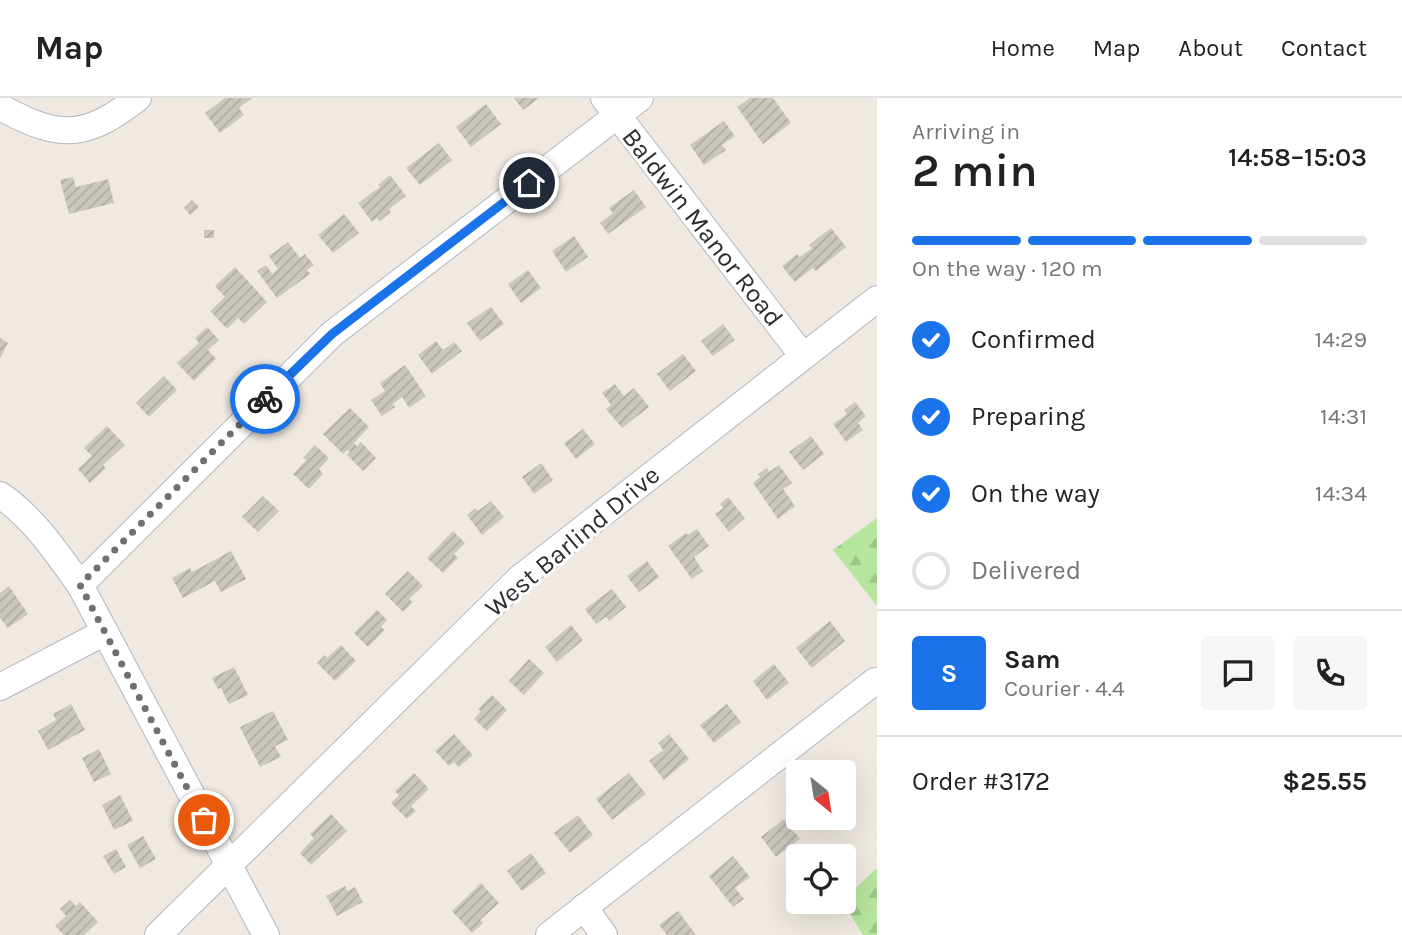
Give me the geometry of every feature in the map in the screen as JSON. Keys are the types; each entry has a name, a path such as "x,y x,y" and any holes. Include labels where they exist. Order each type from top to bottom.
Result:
{"street":[{"path":"0,107 33,125 58,130 77,130 101,124 138,98"},
{"path":"80,585 332,334 610,107 640,98"},
{"name":"Baldwin Manor Road","path":"610,107 803,356"},
{"name":"West Barlind Drive","path":"158,935 520,578 877,299"},
{"path":"0,495 50,543 80,585 266,935"},
{"path":"0,687 105,632"},
{"path":"549,935 875,681"},
{"path":"584,906 604,935"}],"green space":[{"path":"877,518 877,606 833,550"},
{"path":"877,868 877,935 863,935 850,914 856,914 856,888"}],"building":[{"path":"225,98 252,98 239,108 244,115 220,133 205,113"},
{"path":"514,98 539,98 523,110"},
{"path":"750,98 773,98 791,123 763,144 737,107"},
{"path":"486,104 501,124 471,147 456,127"},
{"path":"724,121 735,136 722,145 726,150 704,165 690,145"},
{"path":"439,143 452,160 420,185 406,168"},
{"path":"390,175 406,196 389,209 391,212 380,221 377,218 372,222 358,203 380,187 378,185"},
{"path":"73,177 76,187 108,179 114,203 69,214 60,180"},
{"path":"634,190 646,207 608,234 600,223 613,213 609,208"},
{"path":"192,200 199,207 190,215 184,208"},
{"path":"344,214 359,233 333,253 318,235"},
{"path":"831,228 846,247 816,271 813,268 795,282 782,266 797,254 800,257 812,248 809,245"},
{"path":"204,230 214,230 214,238 204,238"},
{"path":"574,236 588,257 566,272 552,251"},
{"path":"288,242 300,258 305,254 314,265 307,270 310,274 277,298 257,271 266,265 272,274 278,269 269,256"},
{"path":"235,267 267,302 244,324 238,318 227,329 210,311 225,297 215,286"},
{"path":"528,270 541,288 521,303 508,284"},
{"path":"491,307 504,324 480,341 467,323"},
{"path":"723,324 735,340 713,356 701,341"},
{"path":"207,327 219,340 208,350 216,359 194,381 177,363 199,343 195,338"},
{"path":"0,338 8,343 0,359"},
{"path":"436,341 443,350 454,342 462,351 432,374 418,355"},
{"path":"683,354 696,371 670,391 657,374"},
{"path":"405,365 426,396 409,408 402,397 393,404 395,407 382,416 371,400 385,391 380,383"},
{"path":"164,376 177,390 149,417 136,403"},
{"path":"615,384 624,396 634,388 649,407 622,428 606,409 611,405 602,393"},
{"path":"855,402 866,416 858,423 863,430 846,442 833,424 847,414 844,410"},
{"path":"350,408 369,427 354,443 357,446 361,442 376,458 363,471 347,455 350,452 347,450 343,454 323,434"},
{"path":"107,426 125,445 103,465 106,468 90,483 78,469 92,456 84,448"},
{"path":"583,429 595,444 576,459 564,443"},
{"path":"811,436 824,454 803,470 789,452"},
{"path":"315,445 329,458 319,469 323,474 309,489 293,474"},
{"path":"541,463 553,480 534,494 522,477"},
{"path":"779,465 792,483 783,489 795,506 778,519 753,483 760,477 758,474 767,468 769,472"},
{"path":"263,496 279,511 258,532 242,517"},
{"path":"728,497 745,518 729,532 715,514 723,508 720,504"},
{"path":"491,501 504,517 482,535 467,515"},
{"path":"697,529 709,546 694,557 703,571 692,579 668,546 686,533 688,535"},
{"path":"453,531 465,543 454,554 458,558 443,573 427,558"},
{"path":"231,551 246,579 221,592 215,581 183,598 172,578 190,568 192,572"},
{"path":"647,561 659,577 639,592 627,576"},
{"path":"408,571 423,586 409,599 413,602 403,612 385,594"},
{"path":"9,586 28,614 8,628 0,618 0,593"},
{"path":"612,589 626,607 609,621 606,617 596,624 585,609"},
{"path":"377,610 387,620 381,627 385,630 368,647 354,633"},
{"path":"830,621 845,641 812,668 796,648"},
{"path":"571,625 583,640 557,662 545,647"},
{"path":"341,645 356,661 335,681 317,663"},
{"path":"529,659 544,673 524,695 509,681"},
{"path":"774,664 789,683 767,700 753,681"},
{"path":"234,667 248,695 229,704 212,678"},
{"path":"492,695 507,710 487,731 474,719 481,711 478,709"},
{"path":"71,704 85,730 48,750 38,731 56,720 53,714"},
{"path":"727,704 741,722 714,743 700,725"},
{"path":"273,711 288,740 275,746 281,757 260,767 240,727"},
{"path":"454,734 473,755 459,767 454,762 449,766 435,751"},
{"path":"669,734 689,759 664,780 649,761 663,750 658,743"},
{"path":"99,749 111,774 94,782 82,758"},
{"path":"414,773 429,789 411,806 416,811 407,819 391,803 399,795 395,791"},
{"path":"629,773 646,794 612,820 596,799"},
{"path":"120,795 133,821 114,830 102,805"},
{"path":"331,814 347,831 311,865 300,853 314,838 310,834"},
{"path":"578,815 593,835 570,853 554,833"},
{"path":"784,819 786,830 793,830 800,839 793,844 786,844 786,850 776,857 761,837"},
{"path":"143,836 156,859 140,868 127,845"},
{"path":"116,849 126,867 114,874 103,856"},
{"path":"531,853 546,873 522,891 507,871"},
{"path":"733,856 750,877 735,888 744,899 733,907 709,876"},
{"path":"481,883 499,903 480,920 483,923 472,933 452,911"},
{"path":"345,886 347,891 355,887 363,902 337,916 326,896"},
{"path":"70,900 76,906 80,902 98,922 84,935 64,935 55,926 66,916 60,909"},
{"path":"678,911 696,935 667,935 659,925"}],"way so far":[{"path":"204,820 80,585 265,399"}],"route":[{"path":"265,399 332,334 529,183"}]}
